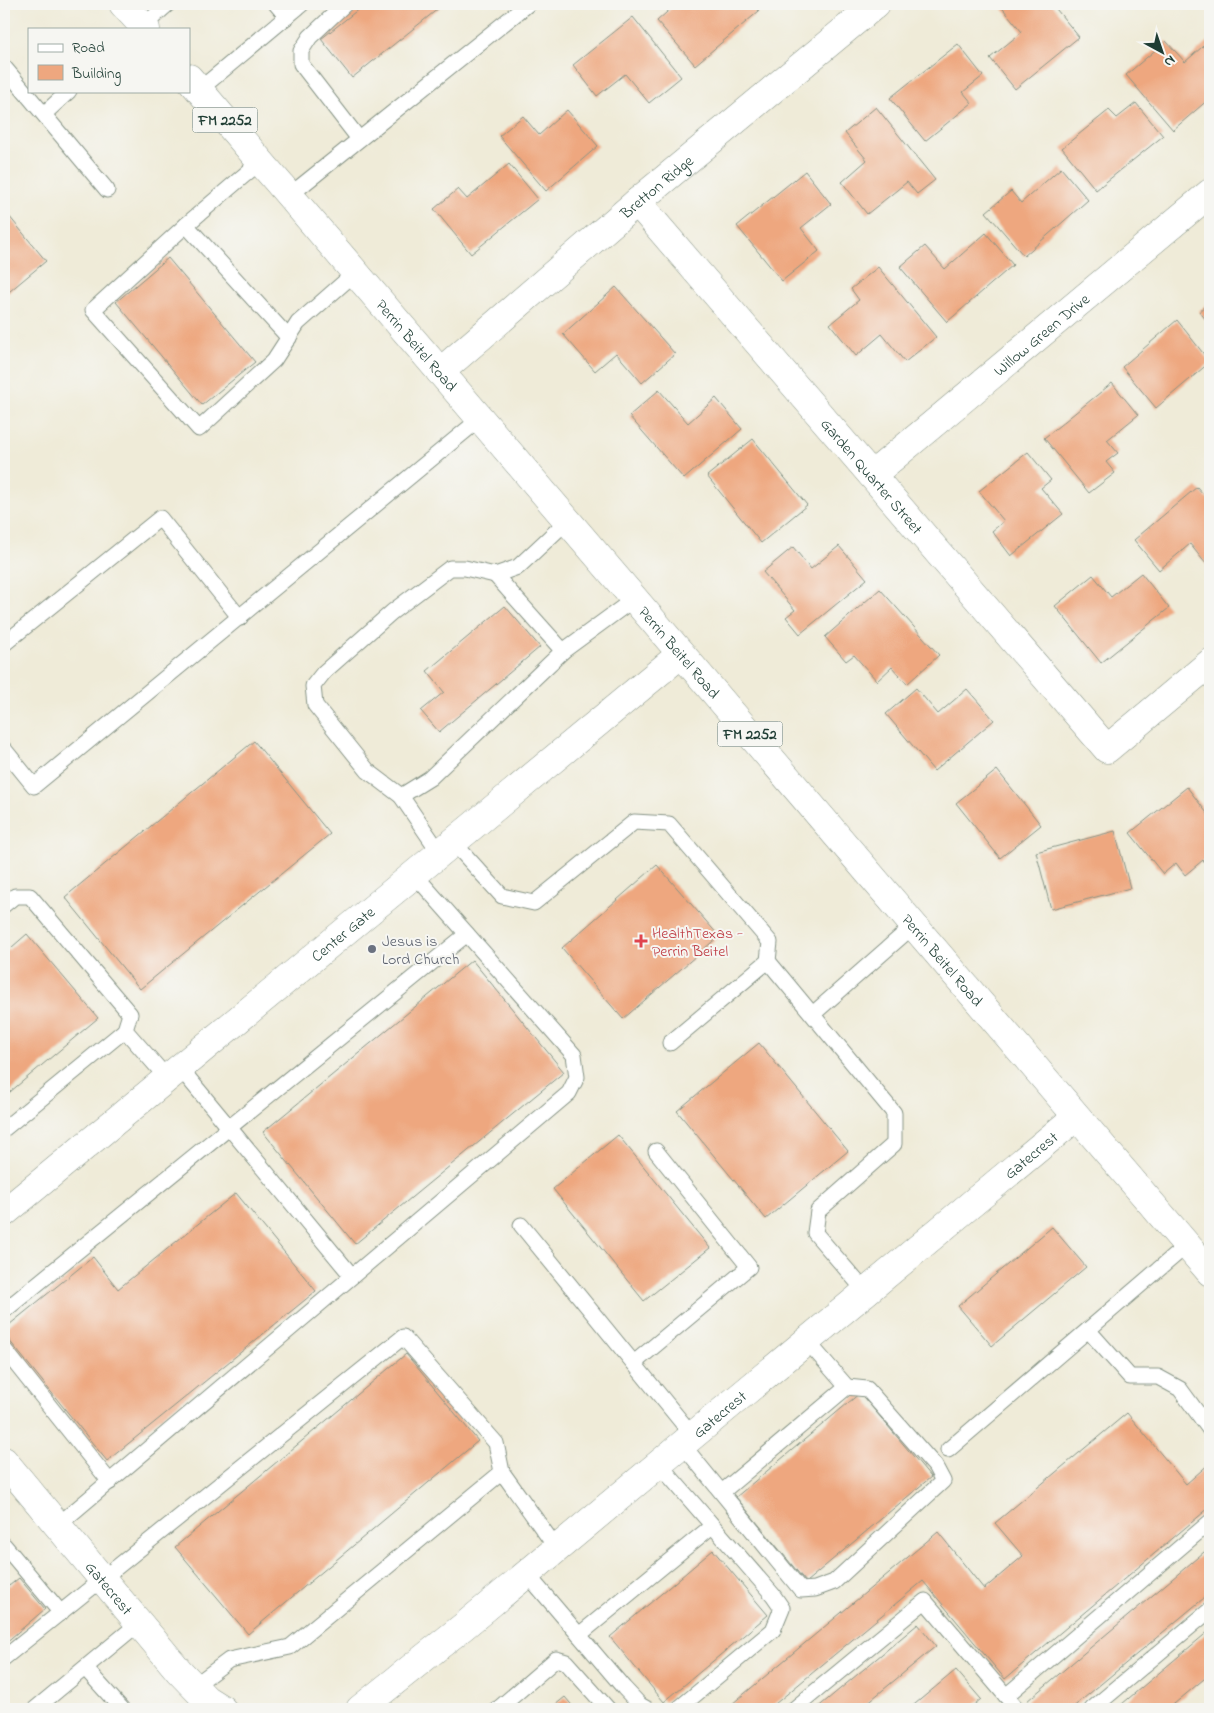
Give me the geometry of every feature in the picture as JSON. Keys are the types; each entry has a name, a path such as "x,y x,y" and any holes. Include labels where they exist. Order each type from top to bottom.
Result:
{"street":[{"path":"124,4 143,28"},
{"name":"Bretton Ridge","path":"440,372 637,202 876,4"},
{"name":"Perrin Beitel Road","path":"194,84 481,418 566,522 1210,1272"},
{"name":"Willow Green Drive","path":"872,475 1210,193"},
{"name":"Garden Quarter Street","path":"637,202 1106,749 1210,663"},
{"name":"Center Gate","path":"4,1213 681,654"},
{"name":"Gatecrest","path":"360,1709 527,1574 1076,1117"},
{"name":"Gatecrest","path":"4,1461 194,1686 206,1698 222,1709"}],"lane":[{"path":"143,28 168,4"},
{"path":"276,4 287,17"},
{"path":"194,84 287,17 302,4"},
{"path":"344,4 310,37 301,51 301,64 359,138"},
{"path":"290,195 528,4"},
{"path":"4,67 108,190"},
{"path":"44,114 69,92"},
{"path":"261,161 186,225 92,310 199,429 274,360 298,324 356,272"},
{"path":"186,225 288,338"},
{"path":"4,749 34,786 481,418"},
{"path":"4,644 160,518 240,618"},
{"path":"495,576 518,566 566,522"},
{"path":"563,651 495,576 465,568 450,568 392,612 324,672 313,686 316,705 368,772 401,796 446,848 502,896 534,903 634,822 669,824 770,942 768,961 670,1043"},
{"path":"401,796 430,778 563,651 634,599"},
{"path":"58,1526 570,1093 578,1077 574,1055 414,874"},
{"path":"4,905 15,896 30,896 130,1014 125,1030 4,1129"},
{"path":"813,1014 913,926"},
{"path":"4,1311 468,934"},
{"path":"768,961 894,1112 894,1144 818,1211 815,1233 866,1292"},
{"path":"125,1030 173,1073 229,1128 352,1276"},
{"path":"634,1363 749,1267 656,1151"},
{"path":"521,1225 634,1363 722,1492 802,1590 815,1589 834,1582 943,1482 936,1466 867,1389 847,1387 807,1341"},
{"path":"948,1450 1187,1245"},
{"path":"1088,1330 1130,1378 1158,1377 1180,1389 1210,1430"},
{"path":"4,1658 403,1337 496,1443 502,1472 557,1549"},
{"path":"4,1349 110,1482"},
{"path":"722,1492 847,1387"},
{"path":"659,1464 773,1595 782,1608 773,1630 678,1709"},
{"path":"194,1686 229,1660 290,1647 502,1472"},
{"path":"1006,1696 1210,1522"},
{"path":"579,1635 712,1526"},
{"path":"4,1546 61,1613"},
{"path":"527,1574 624,1688 640,1705 648,1709"},
{"path":"794,1709 925,1601 1017,1709"},
{"path":"1092,1709 1210,1610"},
{"path":"35,1709 139,1623"},
{"path":"498,1709 556,1659 566,1662 608,1709"},
{"path":"85,1668 122,1709"}],"building":[{"path":"365,4 444,4 352,78 321,39"},
{"path":"676,4 753,4 759,11 695,65 657,21"},
{"path":"999,4 1052,4 1079,37 1015,89 990,58 1022,32"},
{"path":"633,17 681,77 649,103 625,74 597,96 573,65"},
{"path":"1210,40 1210,98 1173,130 1126,75 1166,41 1185,62"},
{"path":"958,44 983,76 963,92 972,103 925,141 890,98"},
{"path":"1136,103 1163,136 1096,190 1062,148 1109,110 1117,118"},
{"path":"876,107 935,180 917,194 907,182 867,214 842,182 867,160 845,133"},
{"path":"567,110 598,146 546,191 499,136 523,116 539,135"},
{"path":"509,164 538,199 471,254 434,209 458,189 467,199"},
{"path":"1061,168 1088,200 1024,256 986,212 1011,191 1021,203"},
{"path":"805,171 831,204 801,228 819,251 782,281 737,226"},
{"path":"4,210 46,261 4,296"},
{"path":"986,233 1013,265 947,322 900,267 925,246 945,269"},
{"path":"168,258 255,362 202,405 116,302"},
{"path":"878,267 936,337 905,362 882,334 856,356 830,324 859,300 851,289"},
{"path":"616,287 675,354 642,383 616,353 595,371 563,334"},
{"path":"1210,302 1210,325 1199,311"},
{"path":"1177,320 1210,362 1156,408 1122,367"},
{"path":"1112,383 1138,415 1107,440 1118,453 1106,462 1115,473 1089,493 1044,438"},
{"path":"659,390 688,423 716,398 742,429 684,479 629,416"},
{"path":"753,439 807,505 761,543 707,476"},
{"path":"1028,452 1051,480 1041,488 1063,514 1011,556 992,531 1004,521 979,491"},
{"path":"1197,487 1210,502 1210,569 1190,544 1159,570 1134,540"},
{"path":"839,546 867,579 800,634 786,617 795,610 763,572 793,547 811,569"},
{"path":"1141,573 1169,608 1101,663 1055,606 1093,575 1111,597"},
{"path":"880,589 939,655 907,684 892,667 877,681 854,655 846,661 825,637"},
{"path":"505,606 540,647 439,732 421,711 444,692 427,671"},
{"path":"916,688 938,714 967,689 994,720 934,771 886,714"},
{"path":"254,741 330,834 140,989 65,897"},
{"path":"997,770 1041,825 1000,858 956,803"},
{"path":"1187,787 1210,817 1210,860 1206,864 1203,860 1185,875 1176,863 1163,874 1130,833"},
{"path":"1115,831 1130,888 1051,909 1036,852"},
{"path":"657,865 719,936 623,1019 562,948"},
{"path":"27,934 98,1018 4,1097 4,954"},
{"path":"472,960 564,1072 355,1244 263,1132"},
{"path":"759,1043 848,1151 766,1219 677,1111"},
{"path":"618,1135 710,1248 644,1301 553,1189"},
{"path":"236,1193 316,1291 107,1461 4,1334 4,1329 93,1257 118,1289"},
{"path":"1052,1227 1086,1267 992,1346 958,1306"},
{"path":"406,1354 478,1441 248,1634 175,1547"},
{"path":"860,1393 931,1477 806,1582 736,1497"},
{"path":"1127,1413 1186,1484 1210,1463 1210,1507 1005,1679 923,1581 769,1709 726,1709 938,1532 984,1589 1023,1556 995,1523"},
{"path":"1210,1547 1210,1593 1071,1709 1034,1709 1027,1701"},
{"path":"713,1550 768,1615 664,1702 610,1637"},
{"path":"19,1578 45,1609 4,1644 4,1579 9,1586"},
{"path":"918,1624 936,1646 860,1709 816,1709"},
{"path":"1210,1630 1210,1674 1168,1709 1116,1709"},
{"path":"956,1670 981,1699 969,1709 909,1709"},
{"path":"565,1697 575,1709 550,1709"}],"place":[{"name":"HealthTexas - Perrin Beitel","path":"641,941"},
{"name":"Jesus is Lord Church","path":"372,949"}]}
